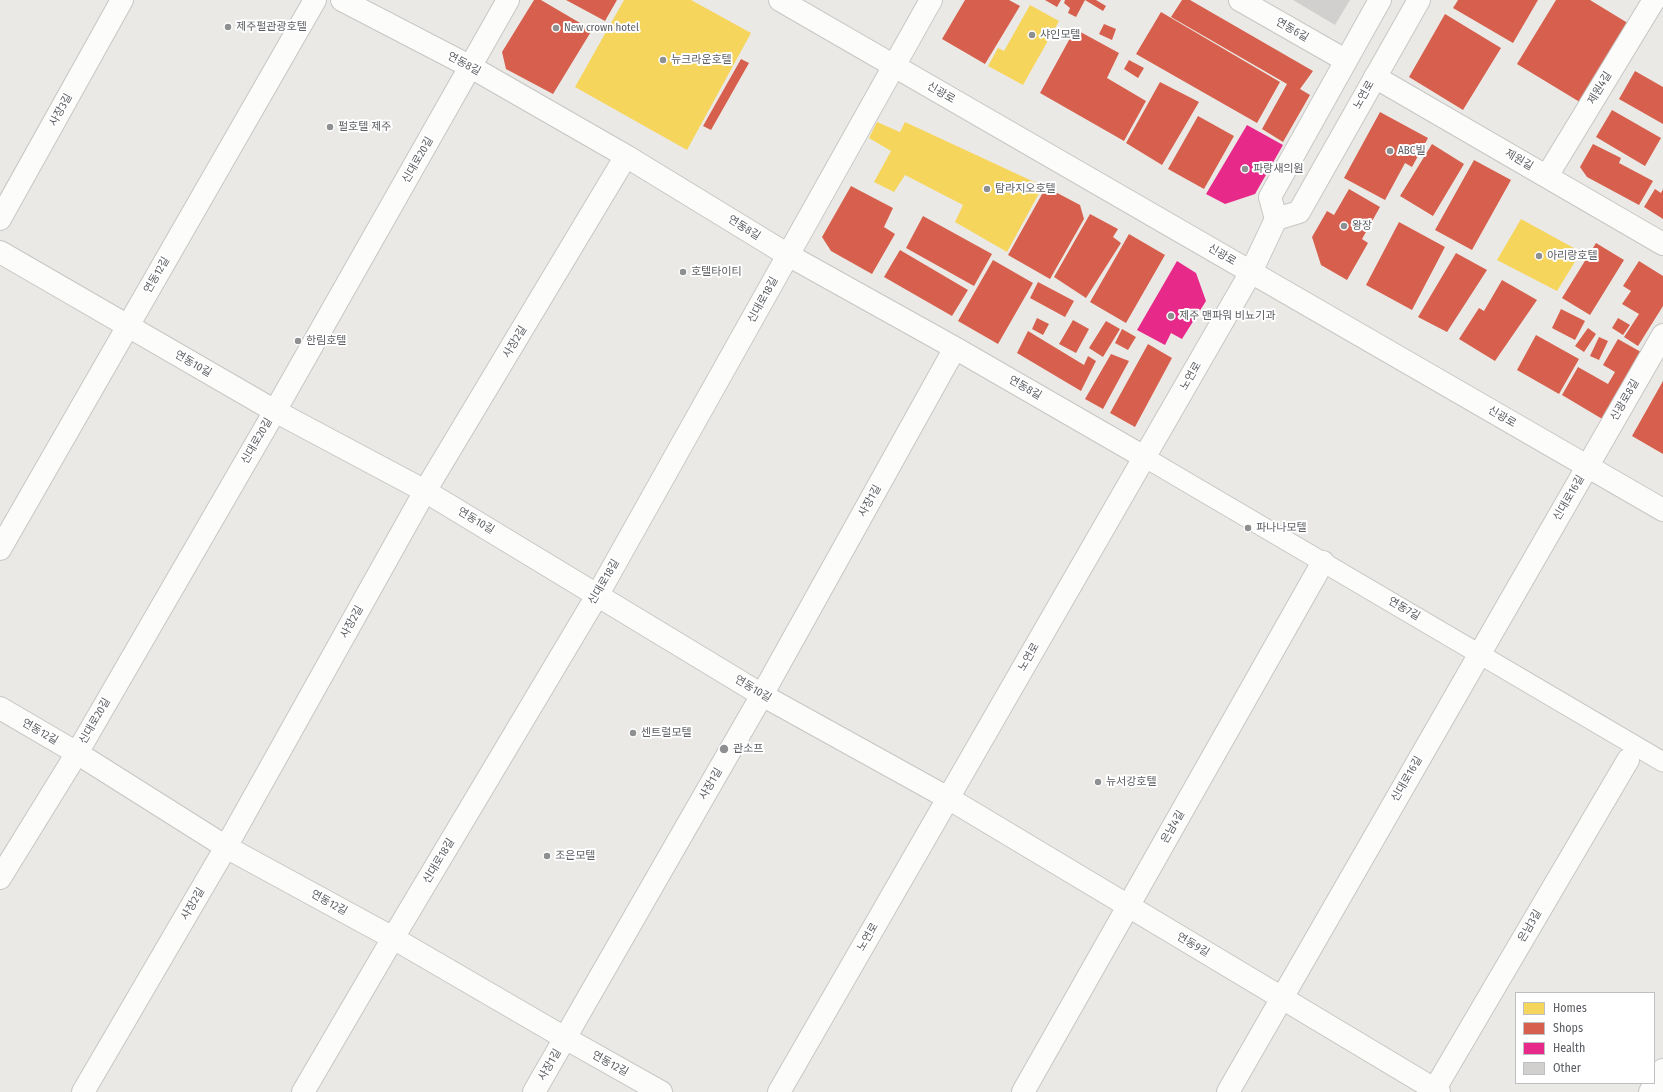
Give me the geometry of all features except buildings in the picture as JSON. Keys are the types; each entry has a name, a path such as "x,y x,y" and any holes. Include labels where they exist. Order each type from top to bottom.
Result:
{"street":[{"name":"사장3길","path":"0,219 122,0"},
{"name":"연동12길","path":"0,549 315,0"},
{"name":"연동8길","path":"342,0 471,66 626,156 788,255 955,348 1144,457"},
{"name":"신대로20길","path":"0,878 77,753 275,411 508,0"},
{"name":"신광로","path":"780,0 1663,510"},
{"name":"신대로18길","path":"303,1092 598,594 931,0"},
{"name":"연동6길","path":"1240,0 1345,60"},
{"path":"1276,219 1270,197 1345,60 1380,0"},
{"name":"노연로","path":"779,1092 1251,272 1276,219 1299,212 1419,0"},
{"name":"제원4길","path":"1547,176 1654,0"},
{"name":"제원길","path":"1375,77 1663,244"},
{"name":"사장2길","path":"83,1092 226,847 425,491 626,156"},
{"name":"연동10길","path":"0,252 275,411 425,491 598,594 762,695 948,798"},
{"name":"신광로8길","path":"1587,466 1663,335"},
{"name":"사장1길","path":"534,1092 762,695 955,348"},
{"name":"연동7길","path":"1144,457 1663,762"},
{"name":"신대로16길","path":"1228,1092 1587,466"},
{"name":"은남4길","path":"1023,1092 1324,562"},
{"name":"연동12길","path":"0,708 77,753 226,847 393,938 661,1092"},
{"name":"은남3길","path":"1435,1091 1628,760"},
{"name":"연동9길","path":"948,798 1435,1091"},
{"path":"1655,1084 1663,1070"}],"place":[{"name":"제주펄관광호텔","path":"228,27"},
{"name":"New crown hotel","path":"556,28"},
{"name":"샤인모텔","path":"1032,35"},
{"name":"뉴크라운호텔","path":"663,60"},
{"name":"펄호텔 제주","path":"330,127"},
{"name":"ABC빌","path":"1390,151"},
{"name":"파랑새의원","path":"1245,169"},
{"name":"탐라지오호텔","path":"987,189"},
{"name":"왕장","path":"1344,226"},
{"name":"아리랑호텔","path":"1539,256"},
{"name":"호텔타이티","path":"683,272"},
{"name":"제주 맨파워 비뇨기과","path":"1171,316"},
{"name":"한림호텔","path":"298,341"},
{"name":"파나나모텔","path":"1248,528"},
{"name":"센트럴모텔","path":"633,733"},
{"name":"관소프","path":"724,749"},
{"name":"뉴서강호텔","path":"1098,782"},
{"name":"조은모텔","path":"547,856"}]}
